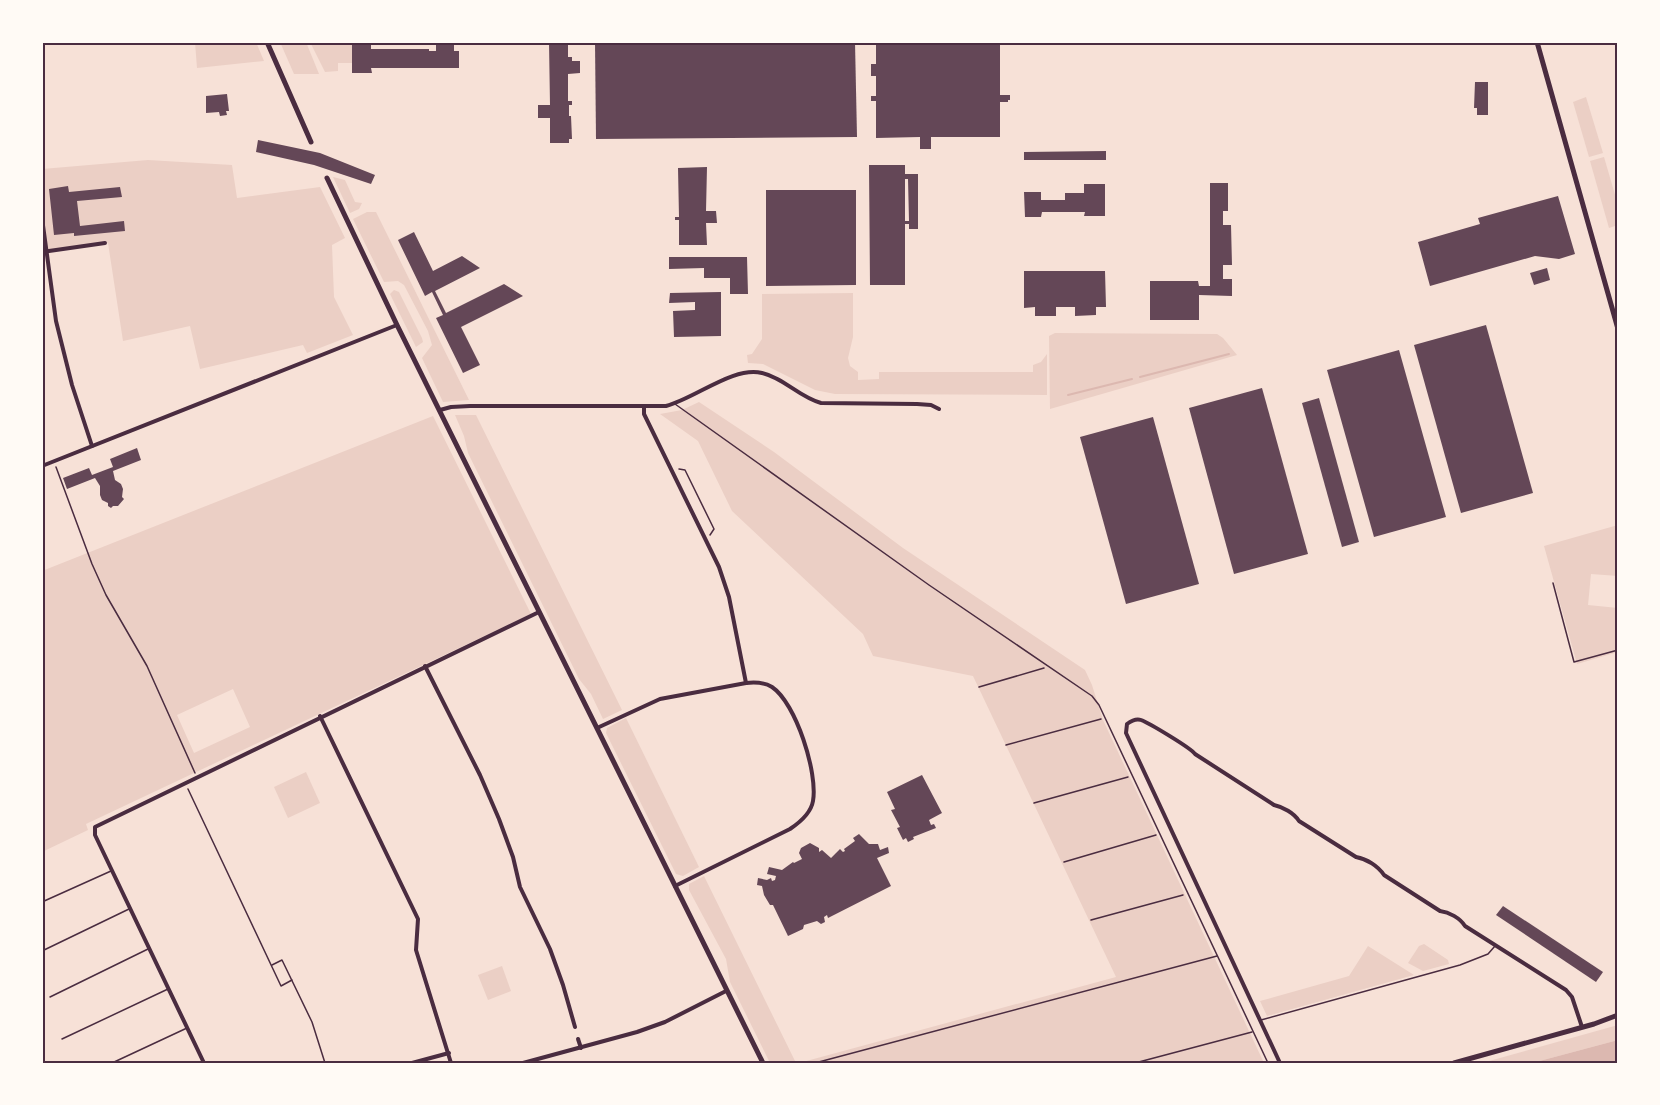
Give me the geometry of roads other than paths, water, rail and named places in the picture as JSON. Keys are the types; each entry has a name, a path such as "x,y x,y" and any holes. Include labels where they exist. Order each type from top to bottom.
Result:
{"main road":[{"path":"267,42 311,142"},
{"path":"1537,42 1618,329"},
{"path":"327,178 397,325 763,1063"},
{"path":"1455,1063 1618,1015"}],"street":[{"path":"42,218 44,251 56,321 64,356 92,446"},
{"path":"44,251 105,243"},
{"path":"42,466 397,325"},
{"path":"440,410 471,406 644,407 675,404 742,372 757,372 773,377 812,401 820,403 917,404 931,405 939,409"},
{"path":"644,407 644,414 707,539 722,574 729,597 746,683"},
{"path":"204,1063 95,835 95,827 320,716 539,612"},
{"path":"425,666 480,775 499,819 513,856 520,887 550,950 564,986 575,1027"},
{"path":"597,728 660,699 746,683 759,682 772,687 784,698 793,712 812,776 813,801 811,807 790,829 675,886"},
{"path":"320,716 418,919 416,950 451,1063"},
{"path":"1280,1063 1126,733 1127,723 1132,720 1140,720 1192,749 1195,754 1296,816 1299,821 1356,857 1380,869 1383,875 1440,911 1446,911 1495,946 1566,990 1572,997 1582,1027"},
{"path":"523,1063 637,1032 661,1023 726,991"},
{"path":"578,1039 581,1048"},
{"path":"412,1063 449,1053"}],"lane":[{"path":"675,404 929,585 1092,696 1268,1063"},
{"path":"42,902 112,870"},
{"path":"42,951 130,909"},
{"path":"1260,1020 1449,969 1477,960 1488,954 1495,946"},
{"path":"50,997 149,949"},
{"path":"815,1063 1218,956"},
{"path":"62,1039 168,989"},
{"path":"112,1063 187,1028"},
{"path":"1135,1063 1253,1032"}],"waterway":[{"path":"1140,377 1229,354"},
{"path":"1068,395 1132,379"}]}
